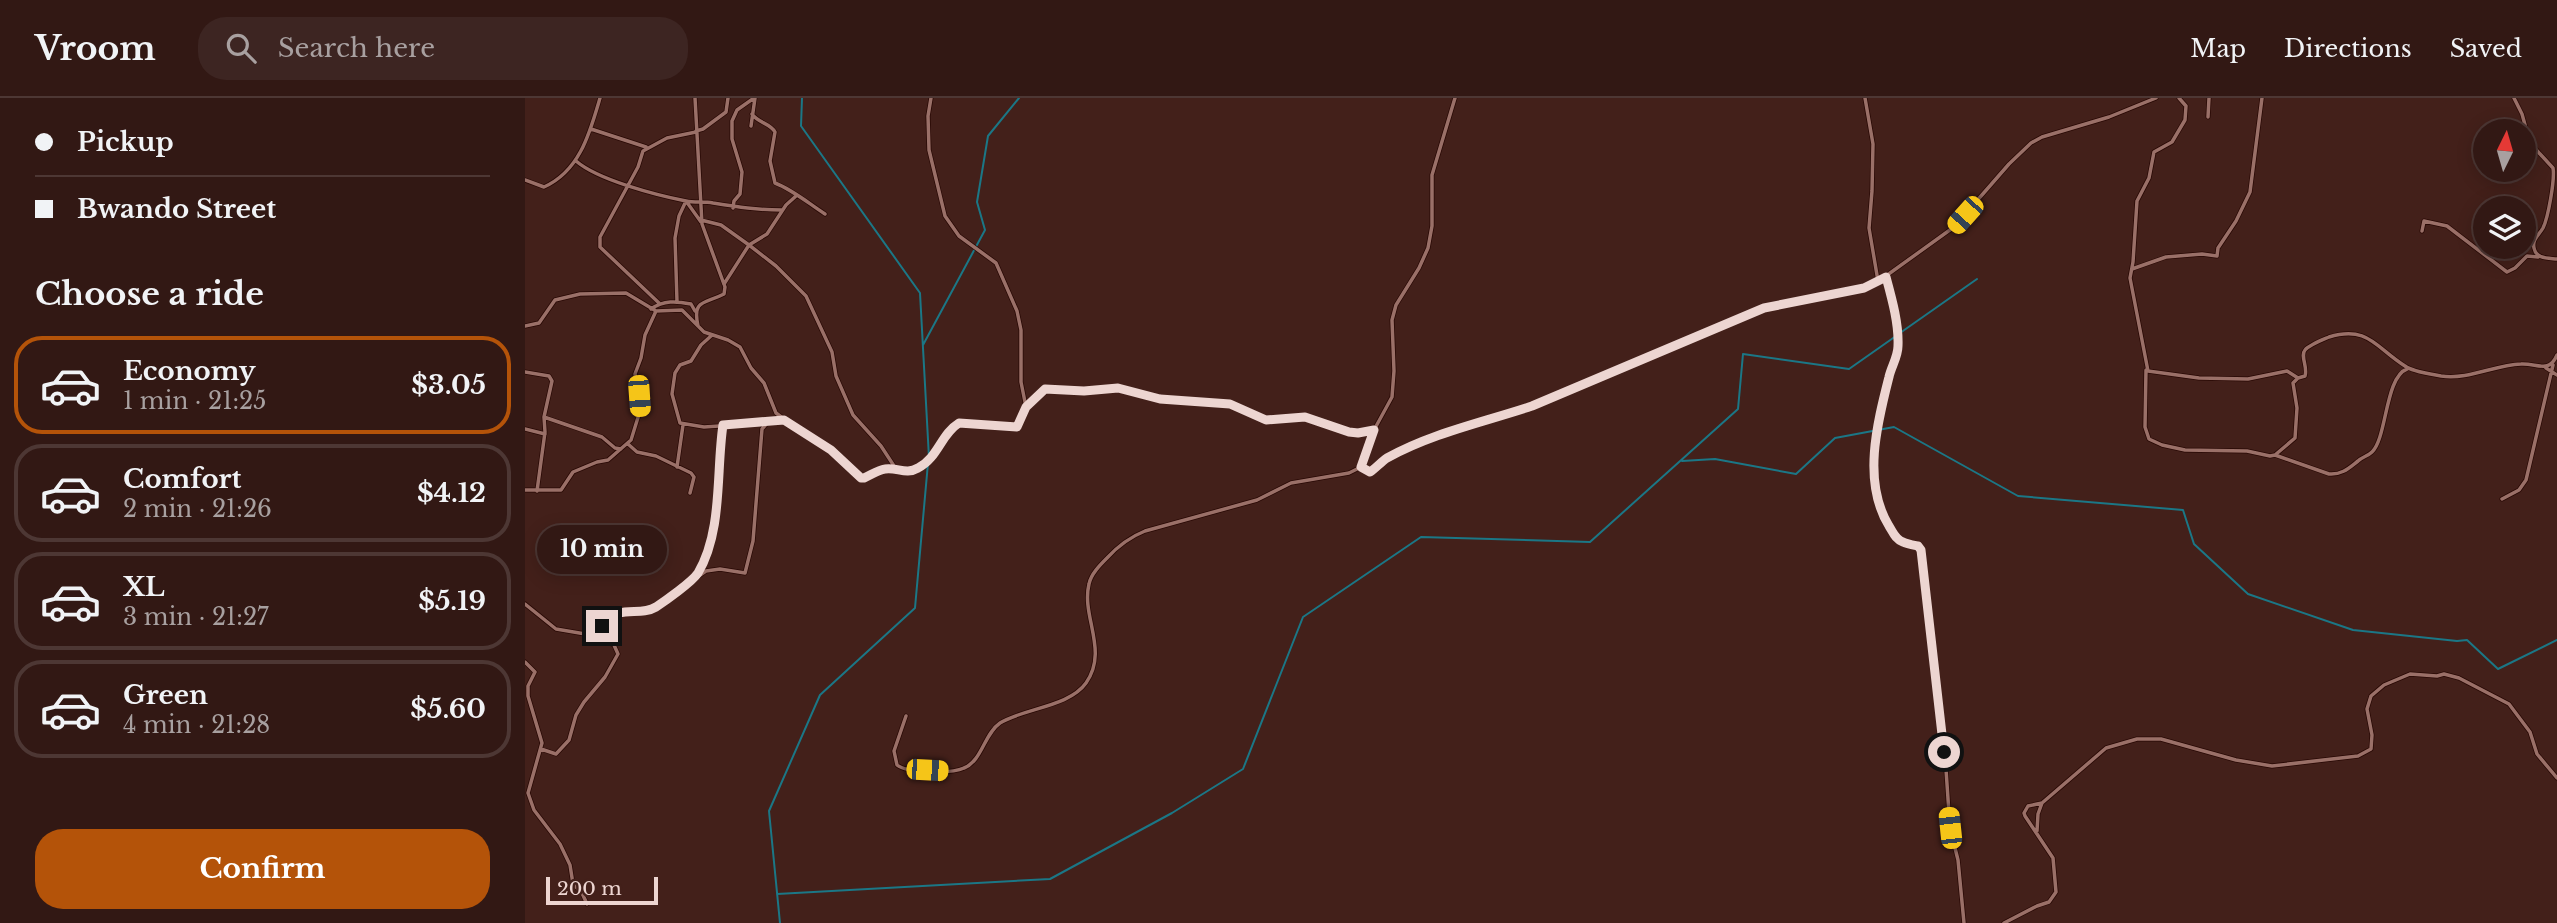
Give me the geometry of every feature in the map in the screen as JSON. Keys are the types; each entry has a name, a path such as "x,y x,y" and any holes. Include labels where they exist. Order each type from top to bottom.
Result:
{"street":[{"path":"525,180 541,187 547,186 576,161 585,145 600,98"},
{"path":"695,98 701,222"},
{"path":"659,303 600,247 600,237 640,162 641,153 667,138 703,129 726,112 728,98"},
{"path":"751,127 755,98"},
{"path":"733,208 734,201 740,194 742,172 732,139 731,121 737,110 755,98"},
{"path":"931,98 928,116 929,150 945,216 960,236 996,263 1017,311 1021,330 1021,382 1026,407"},
{"path":"906,716 894,751 897,765 907,770 943,771 968,767 997,726 1070,697 1084,685 1095,655 1089,584 1104,561 1129,539 1153,528 1257,500 1285,485 1349,473 1361,467 1374,430 1392,397 1394,371 1391,336 1396,305 1428,248 1432,226 1432,175 1455,98"},
{"path":"1865,98 1873,144 1873,191 1869,228 1878,281"},
{"path":"1361,467 1370,472 1385,459 1418,444 1472,422 1532,406 1764,308 1873,286 1954,227 2031,143 2156,98"},
{"path":"2179,98 2186,106 2185,120 2169,146 2154,152 2149,178 2137,201 2132,269 2132,293 2146,369 2145,427 2146,434 2155,443 2185,450 2247,451 2275,456 2329,474 2338,474 2374,451 2395,381 2402,370 2446,376 2475,374 2521,364 2546,368 2557,375"},
{"path":"2208,117 2209,98"},
{"path":"2132,269 2166,257 2202,254 2217,256 2218,248 2236,222 2251,192 2262,98"},
{"path":"2514,98 2522,114 2530,143 2550,163 2554,173 2551,203 2544,226 2534,242 2535,252 2543,258"},
{"path":"752,114 775,132 770,161 773,180 791,189 796,196 825,214"},
{"path":"591,129 648,147"},
{"path":"576,161 588,171 628,186 687,202 712,202 733,208 762,211 782,209"},
{"path":"677,301 675,238 679,216 687,202 701,191"},
{"path":"724,284 749,245 767,234 782,209 796,196"},
{"path":"525,490 561,490 573,472 608,460 628,444 636,430 640,411 635,374 654,310 659,303 701,303 724,293 724,284 701,222 687,202"},
{"path":"2422,231 2424,221 2444,225 2507,272 2527,256 2557,259"},
{"path":"701,222 721,225 749,245 806,296 832,352 836,376 853,415 881,446 897,471"},
{"path":"1886,277 1894,309 1898,348 1877,430 1875,481 1882,512 1895,537 1902,542 1918,546 1921,550 1944,740 1950,828 1958,860 1964,923"},
{"path":"525,326 539,323 555,300 571,295 626,293 654,310 676,309 696,313"},
{"path":"696,313 701,303"},
{"path":"691,304 696,313 698,328"},
{"path":"684,312 698,328 728,340 743,351 751,368 764,383 774,410 784,420 831,450 861,478 883,469 912,471 926,463 952,428 959,423 1017,427 1026,407 1045,389 1084,391 1118,388 1160,399 1230,404 1266,420 1305,417 1349,432 1374,430"},
{"path":"2275,456 2295,438 2297,408 2293,383 2305,376 2307,370 2303,355 2306,349 2326,338 2343,334 2369,337 2407,369"},
{"path":"712,335 701,345 691,361 680,365 675,373 672,394 678,419 683,425 704,427 784,420"},
{"path":"2502,499 2519,490 2526,480 2557,355"},
{"path":"2546,368 2553,363"},
{"path":"2146,369 2169,375 2240,379 2287,371 2298,378"},
{"path":"525,372 552,379 544,417 545,434 537,491"},
{"path":"544,417 602,437 615,448 621,449"},
{"path":"596,636 605,622 616,614 651,609 697,576 712,569 745,573 753,541 762,429 768,422"},
{"path":"677,467 683,425"},
{"path":"697,576 706,554 717,503 723,425"},
{"path":"525,429 545,434"},
{"path":"628,444 637,452 656,456 694,475 690,493"},
{"path":"525,604 556,629 596,636 614,645 618,654 605,677 576,715 569,740 561,751 556,754 541,750"},
{"path":"525,662 535,672 528,686 528,696 540,733 541,750 528,787 529,800 561,844 570,865 573,884 582,893 587,904"},
{"path":"2004,923 2049,902 2056,895 2054,860 2024,813 2028,806 2042,803 2106,748 2137,739 2161,739 2236,760 2272,766 2358,756 2371,749 2372,735 2367,709 2369,699 2384,685 2410,674 2452,676 2505,702 2530,732 2537,754 2557,778"},
{"path":"2037,832 2042,803"}],"waterway":[{"path":"802,98 801,126 920,293 929,458"},
{"path":"923,345 985,230 977,202 988,136 1019,98"},
{"path":"1900,333 1977,279"},
{"path":"777,894 1050,879 1172,813 1243,769 1303,617 1421,537 1590,542 1738,409 1743,354 1849,369 1896,336"},
{"path":"1682,461 1715,459 1796,474 1835,438 1894,427 2018,496 2183,510 2194,544 2248,594 2353,630 2467,640 2498,669 2557,640"},
{"path":"780,923 769,811 820,695 915,608 928,463"}],"route":[{"path":"602,626 621,612 656,607 697,576 706,554 717,503 723,425 784,420 831,450 864,478 886,468 906,472 919,468 933,456 948,432 959,423 1017,427 1026,407 1045,389 1084,391 1118,388 1160,399 1230,404 1266,420 1305,417 1349,432 1374,430 1361,467 1370,472 1385,459 1418,444 1472,422 1532,406 1764,308 1783,302 1873,286 1886,277 1894,309 1898,348 1877,430 1875,481 1882,512 1895,537 1902,542 1918,546 1921,550 1944,752"}]}
